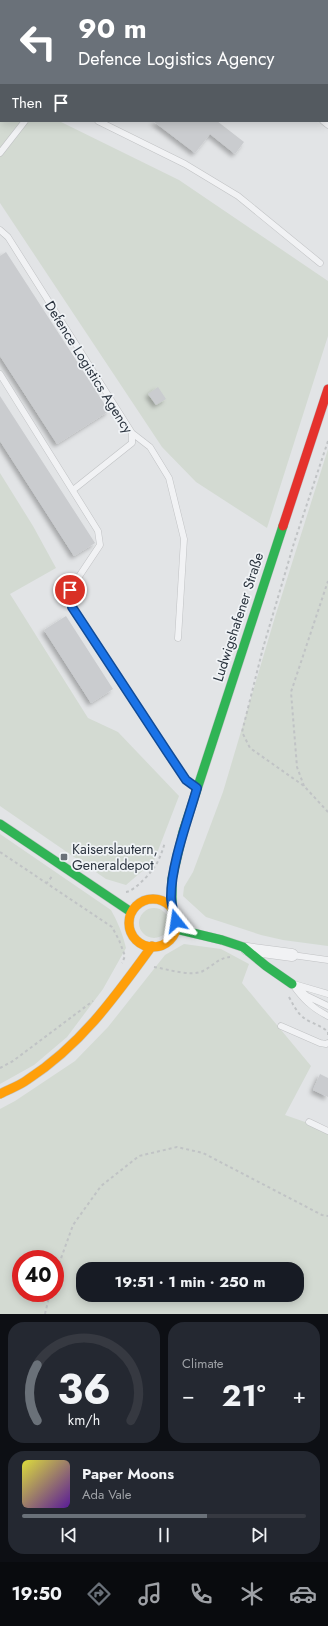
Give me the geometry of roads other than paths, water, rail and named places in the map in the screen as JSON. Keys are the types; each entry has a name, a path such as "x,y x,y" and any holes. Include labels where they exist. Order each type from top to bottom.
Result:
{"street":[{"name":"Ludwigshafener Straße","path":"172,909 171,894 177,854 197,788 328,389"},
{"path":"0,824 131,912"},
{"name":"Ludwigshafener Straße","path":"151,899 160,889 177,854"},
{"path":"122,985 132,954 132,935 129,922 131,912 139,903 151,899 165,902 172,909 176,919 176,929 172,937 166,943 152,946 139,942 132,935"},
{"path":"176,929 222,940 247,949 292,955"},
{"path":"0,1094 26,1081 56,1060 94,1024 152,946"},
{"path":"247,949 266,966 292,984"}],"lane":[{"path":"0,153 24,122"},
{"path":"100,122 185,164 238,196 320,263"},
{"name":"Defence Logistics Agency","path":"0,230 8,237 132,433 132,443 73,490"},
{"path":"0,374 98,531 100,545 70,590 72,607 186,780 197,788"},
{"path":"132,433 150,447 169,478 184,539 178,638"},
{"path":"292,955 328,960"},
{"path":"292,984 328,994"},
{"path":"292,984 307,996 328,1006"},
{"path":"292,984 306,1002 326,1015 328,1021"},
{"path":"281,1026 320,1043 328,1043"},
{"path":"309,1122 328,1131"}],"place":[{"name":"Kaiserslautern, Generaldepot","path":"64,857"}]}
